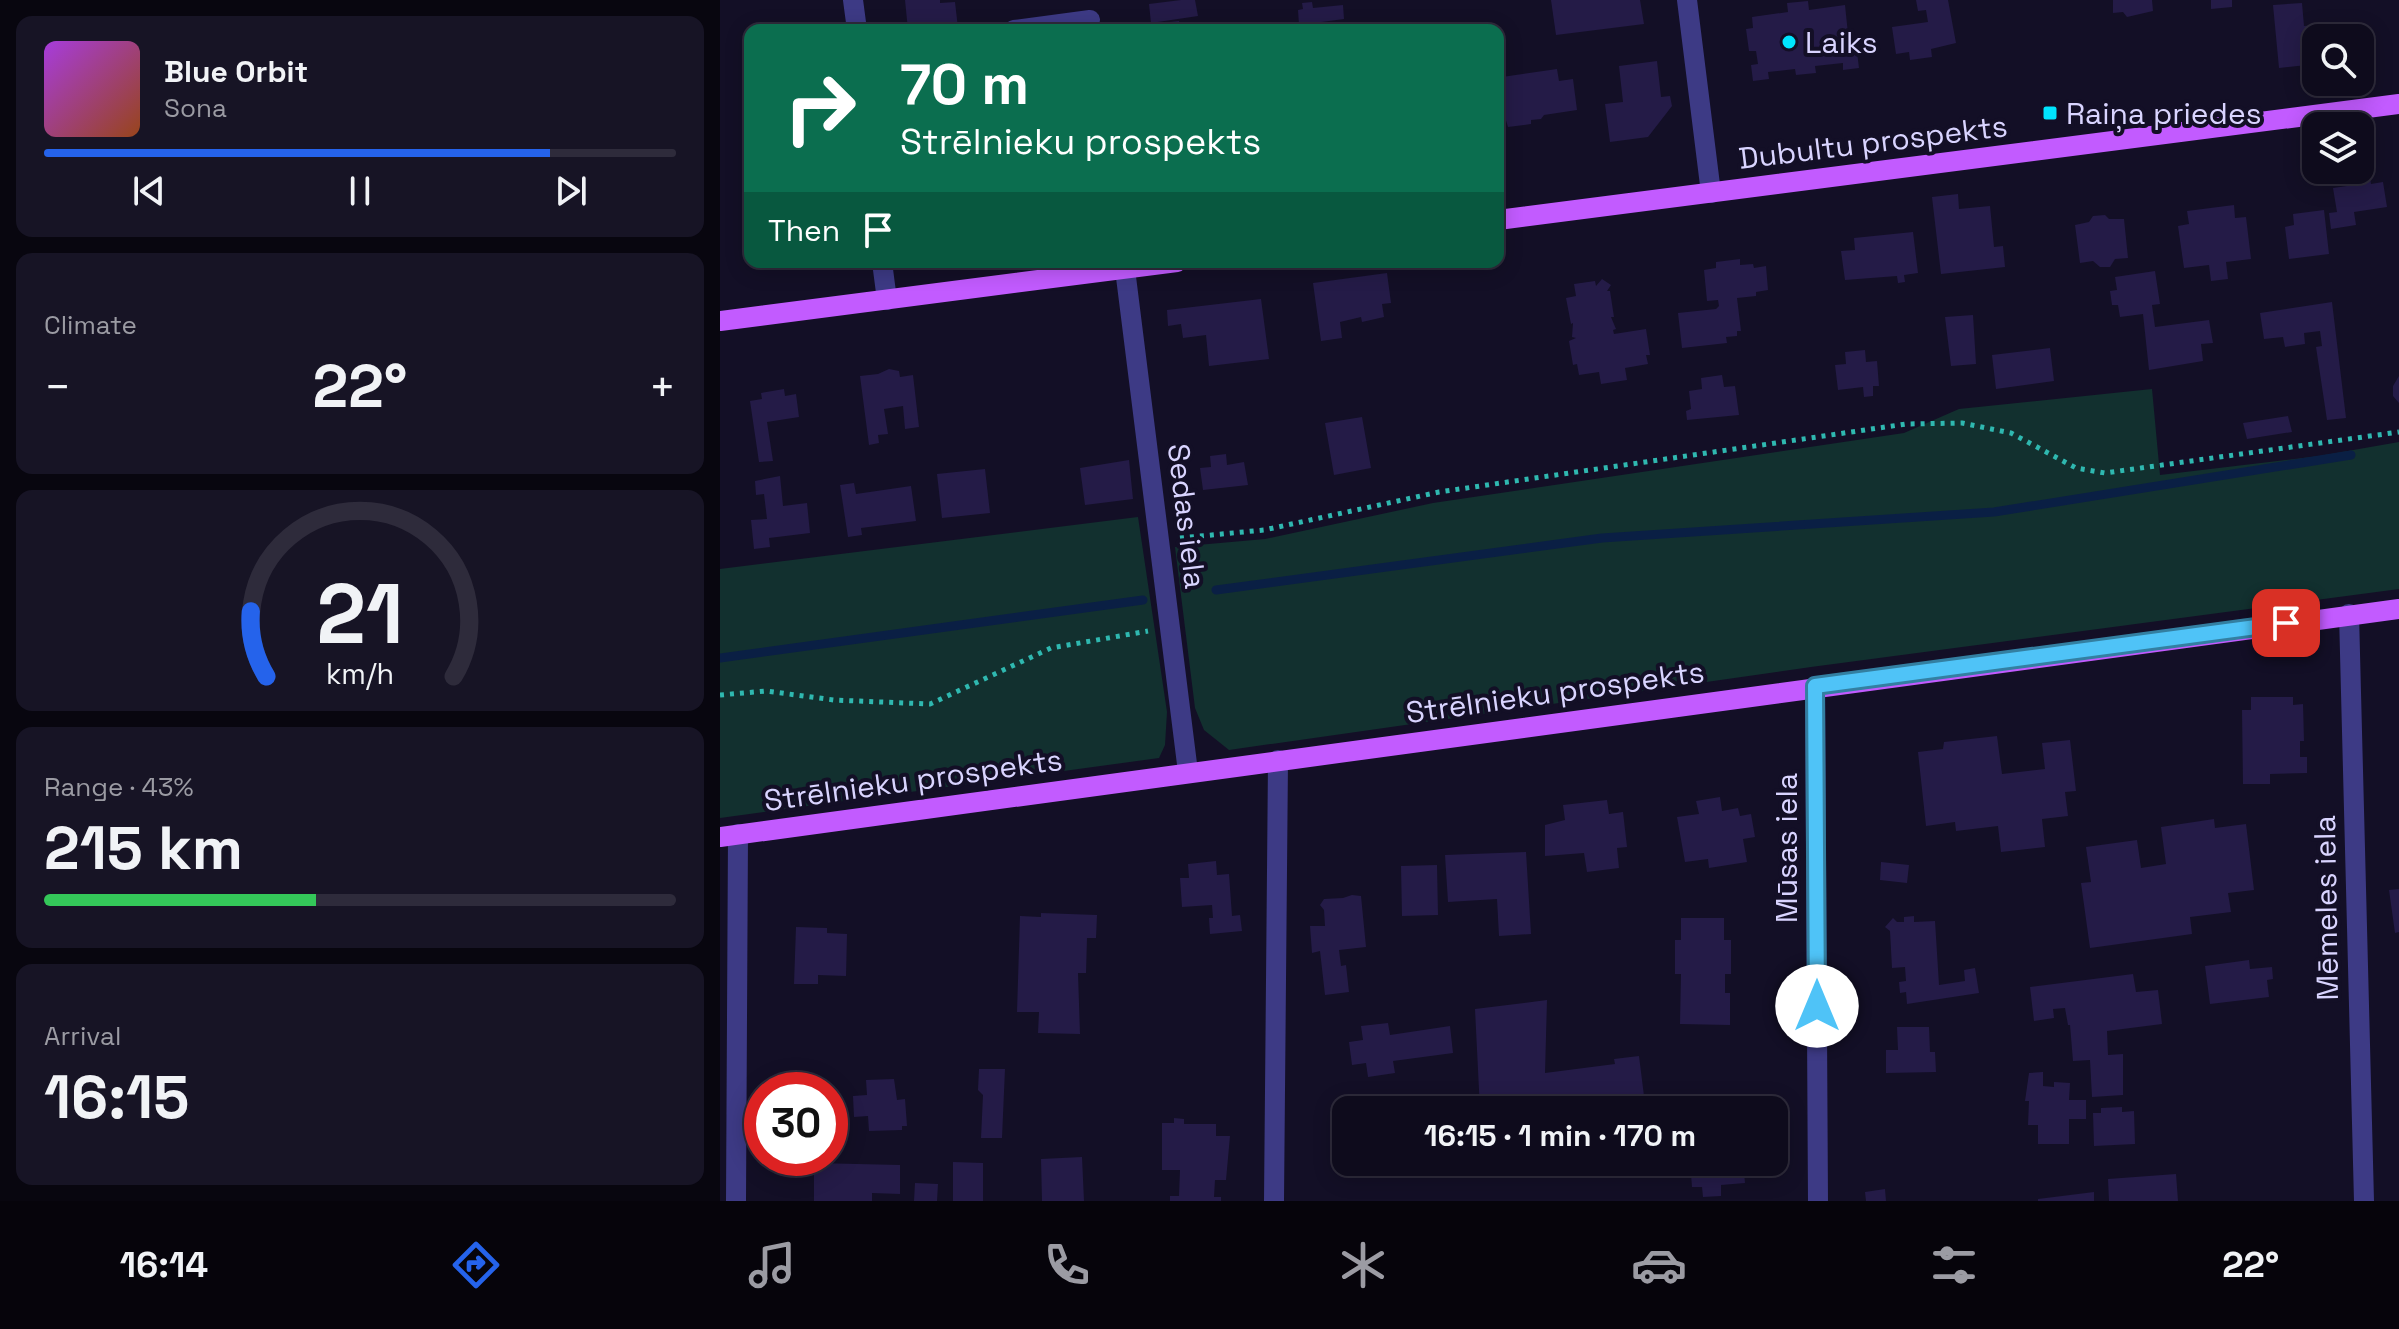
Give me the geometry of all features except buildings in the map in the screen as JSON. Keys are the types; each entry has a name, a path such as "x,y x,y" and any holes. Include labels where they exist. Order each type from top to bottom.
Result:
{"main road":[{"name":"Dubultu prospekts","path":"1504,219 2399,104"},
{"path":"720,321 1132,268"},
{"name":"Strēlnieku prospekts","path":"729,835 2399,609"}],"street":[{"path":"853,0 856,24"},
{"path":"1687,0 1711,193"},
{"path":"1060,24 1090,20"},
{"path":"883,268 887,300"},
{"name":"Sedas iela","path":"1125,269 1188,772"},
{"name":"Mēmeles iela","path":"2349,614 2364,1201"},
{"name":"Mūsas iela","path":"1815,686 1818,1201"},
{"path":"1274,1201 1278,760"},
{"path":"729,835 736,1201"}],"path":[{"path":"1159,539 1264,530 1439,492 1906,424 1962,423 2011,433 2076,468 2105,473 2399,432"},
{"path":"720,695 766,691 834,700 930,704 1051,648 1170,628"}],"green space":[{"path":"2152,389 2160,475 2319,456 2399,442 2399,589 1811,667 1229,750 1204,730 1195,708 1175,547 1265,539 1433,503 1904,433 1959,409"},
{"path":"1138,517 1167,712 1165,745 1159,758 720,818 720,569"}],"waterway":[{"path":"1216,590 1602,538 1994,512 2351,455"},
{"path":"720,658 1143,600"}],"place":[{"name":"Laiks","path":"1789,42"},
{"name":"Raiņa priedes","path":"2050,113"}],"route":[{"path":"1817,1006 1815,686 2286,623"}]}
